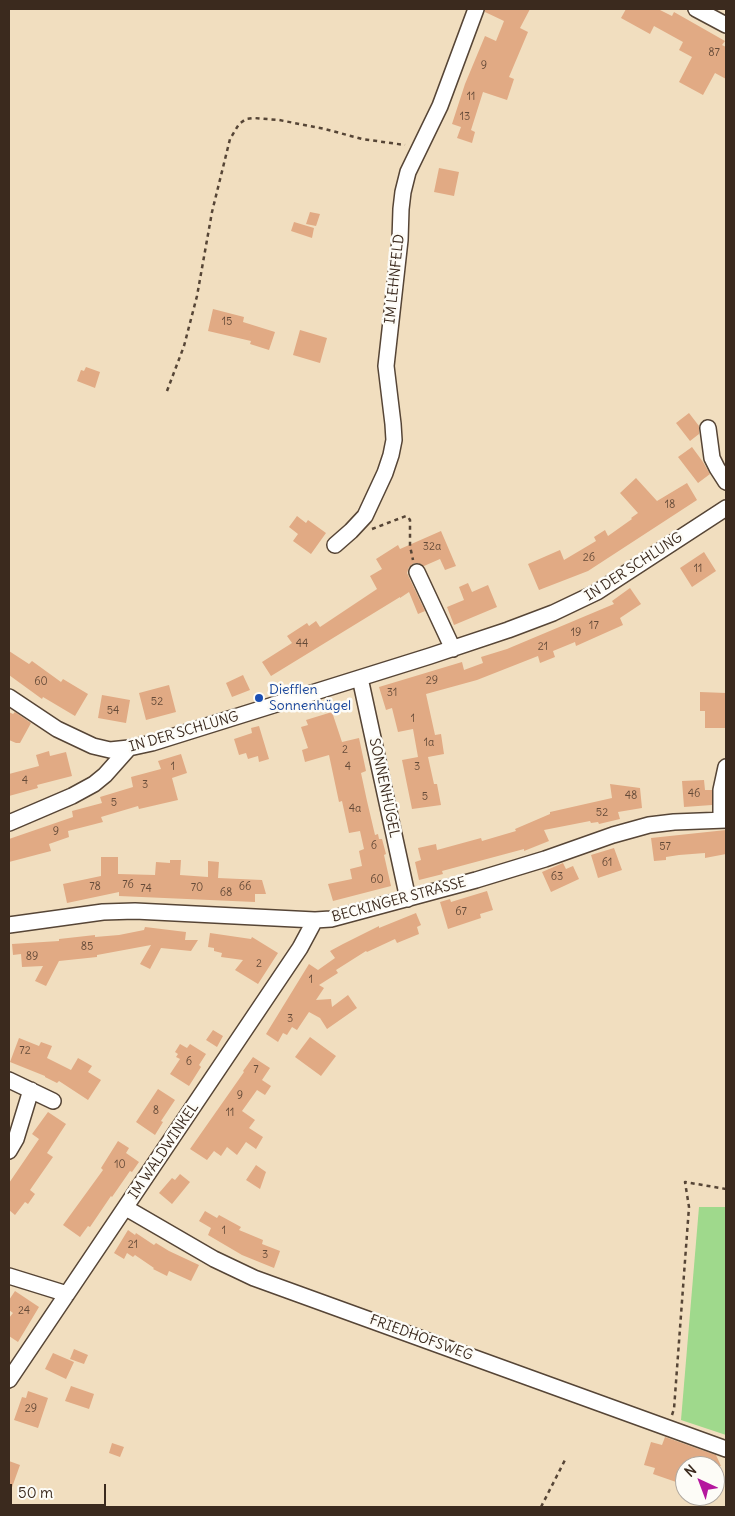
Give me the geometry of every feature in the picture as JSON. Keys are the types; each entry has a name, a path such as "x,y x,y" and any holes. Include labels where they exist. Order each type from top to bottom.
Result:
{"street":[{"name":"IM LEHNFELD","path":"335,545 365,516 385,473 394,440 386,366 400,240 403,192 408,172 440,106 476,9"},
{"path":"696,9 726,25"},
{"path":"708,428 712,458 716,468 726,482"},
{"name":"IN DER SCHLUNG","path":"9,697 57,729 93,746 110,750 152,744 453,649 580,602 726,508"},
{"path":"417,572 453,649"},
{"name":"SONNENHÜGEL","path":"360,678 408,899"},
{"path":"9,823 72,796 94,784 119,761 129,748"},
{"name":"BECKINGER STRASSE","path":"9,925 103,912 135,911 315,920 331,919 493,875 649,825 724,819 721,790 726,767"},
{"name":"IM WALDWINKEL","path":"9,1380 300,948 315,920"},
{"path":"9,1080 53,1101"},
{"path":"9,1151 16,1139 31,1090"},
{"name":"FRIEDHOFSWEG","path":"126,1208 220,1262 254,1278 726,1449"},
{"path":"9,1276 67,1294"}],"path":[{"path":"167,391 184,346 197,296 212,212 230,139 239,124 246,119 254,118 279,120 362,139 419,147"},
{"path":"351,531 364,531 406,516 408,517 410,520 410,546 417,572"},
{"path":"669,1428 674,1409 689,1207 685,1182 726,1189"},
{"path":"541,1507 565,1460"}],"green space":[{"path":"699,1207 726,1207 726,1435 681,1420"}],"building":[{"path":"485,9 530,9 520,28 528,32 509,77 514,79 507,100 483,92 471,130 475,132 472,143 457,138 461,127 452,124 465,84 485,36 496,41 504,21 485,12"},
{"path":"626,9 658,9 672,16 674,12 725,41 722,45 726,47 726,79 715,73 703,95 679,82 692,57 679,50 683,42 654,26 650,34 621,18"},
{"path":"439,168 459,172 454,196 434,192"},
{"path":"310,212 320,214 316,226 306,224"},
{"path":"294,222 314,228 312,238 291,231"},
{"path":"213,309 244,317 243,322 275,332 269,350 250,344 251,341 208,331"},
{"path":"300,330 327,338 320,363 293,355"},
{"path":"86,367 100,372 95,388 77,381 81,370 84,371"},
{"path":"689,413 699,426 699,434 690,441 676,423"},
{"path":"692,447 710,474 698,483 678,457"},
{"path":"636,478 657,501 687,483 697,500 588,571 539,590 528,564 560,550 564,560 596,541 594,537 605,530 608,536 632,519 638,513 620,493"},
{"path":"297,516 306,523 308,520 326,533 311,554 293,541 298,534 289,527"},
{"path":"441,531 456,566 445,570 440,559 424,566 414,563 409,567 407,573 425,611 418,614 409,592 271,676 262,662 292,643 287,636 307,623 309,626 316,621 320,627 377,589 370,576 382,569 376,559 398,545 400,549"},
{"path":"704,552 716,571 692,587 680,568"},
{"path":"468,583 472,592 488,585 497,607 454,625 447,607 464,600 459,587"},
{"path":"630,588 641,604 620,618 623,625 576,646 575,642 553,651 555,657 540,663 538,656 477,680 426,694 435,735 441,734 444,754 428,757 434,784 437,784 441,805 412,809 402,760 418,757 413,729 398,732 392,708 386,710 379,687 462,662 464,670 483,663 481,657 507,649 614,604 612,601"},
{"path":"9,651 29,664 32,661 61,682 63,679 88,694 75,716 43,697 42,699 9,675"},
{"path":"243,675 250,690 232,697 226,683"},
{"path":"169,685 176,712 146,720 139,693"},
{"path":"700,692 726,693 726,728 705,728 705,711 700,711"},
{"path":"102,695 130,700 126,723 98,718"},
{"path":"9,712 13,714 15,712 31,723 20,743 9,740"},
{"path":"332,712 342,742 359,738 366,771 361,773 367,801 375,835 378,834 379,839 382,839 391,886 333,901 328,884 352,879 350,869 362,866 359,851 364,849 360,831 349,833 342,801 339,802 329,755 305,762 302,750 308,748 301,727 308,725 306,720"},
{"path":"259,726 269,759 259,762 258,756 248,759 246,753 239,755 234,739 252,733 251,728"},
{"path":"49,751 50,756 66,752 72,776 37,785 38,788 9,796 9,774 39,766 36,755"},
{"path":"181,754 187,773 172,778 178,800 139,809 138,806 101,817 103,822 68,831 69,837 49,844 51,851 9,862 9,839 73,817 72,811 102,803 100,797 133,787 131,777 161,769 158,761"},
{"path":"704,780 705,790 712,790 712,805 684,807 682,781"},
{"path":"610,784 640,788 642,808 618,812 620,819 599,824 598,822 591,823 590,821 544,830 549,841 524,851 524,849 442,871 443,874 419,880 415,862 421,860 418,848 436,844 437,850 481,838 482,841 516,831 515,829 550,814 550,812 612,798"},
{"path":"726,830 726,854 705,858 705,853 679,855 666,857 666,860 654,861 651,838"},
{"path":"614,848 622,870 598,878 591,855"},
{"path":"101,857 118,857 118,874 155,875 156,862 170,863 170,860 181,860 180,875 208,877 208,861 219,862 218,878 262,880 266,894 255,894 255,902 119,896 119,892 67,903 63,884 101,876"},
{"path":"563,863 566,869 573,866 579,879 551,892 542,872"},
{"path":"487,891 493,910 480,914 481,918 448,929 440,902 450,899 451,902"},
{"path":"416,913 421,925 417,927 419,934 397,943 395,939 366,951 336,970 338,973 319,985 324,988 316,1000 331,999 332,1007 348,995 357,1008 327,1029 320,1018 309,1012 297,1030 292,1027 287,1035 283,1033 278,1042 266,1034 309,964 318,970 335,958 330,951 379,926 379,928"},
{"path":"145,927 186,932 185,940 198,940 191,951 161,948 150,969 140,964 151,945 97,955 97,957 59,961 46,986 35,981 43,966 22,967 21,954 13,955 12,944 59,941 59,939 95,935 95,937 119,935 144,930"},
{"path":"210,933 251,939 252,937 278,953 258,984 235,970 243,960 221,957 222,953 208,947"},
{"path":"213,1030 223,1036 217,1047 206,1040"},
{"path":"310,1037 336,1056 321,1076 295,1057"},
{"path":"19,1038 39,1046 41,1042 52,1046 47,1058 71,1070 78,1058 92,1066 88,1072 101,1080 88,1100 59,1081 57,1083 10,1062"},
{"path":"180,1044 187,1048 190,1044 206,1054 199,1065 201,1067 189,1086 170,1074 180,1059 176,1057 178,1054 175,1052"},
{"path":"253,1057 270,1068 262,1080 271,1086 265,1095 257,1090 242,1111 255,1120 249,1128 263,1137 256,1149 246,1142 237,1155 227,1147 221,1156 214,1151 207,1160 190,1149"},
{"path":"158,1089 175,1100 161,1121 163,1122 155,1135 136,1122"},
{"path":"48,1112 66,1124 47,1153 53,1157 30,1190 35,1194 28,1204 25,1202 15,1215 9,1210 9,1183 39,1139 32,1134"},
{"path":"118,1141 129,1148 126,1153 139,1162 111,1196 90,1227 88,1226 80,1237 63,1225 103,1170 101,1168"},
{"path":"256,1165 266,1172 260,1189 246,1180"},
{"path":"180,1174 190,1182 172,1204 159,1193 172,1178 175,1180"},
{"path":"205,1211 217,1218 219,1215 241,1227 239,1230 263,1240 262,1244 280,1251 274,1268 242,1255 208,1235 211,1228 199,1221"},
{"path":"128,1230 154,1245 156,1243 199,1265 191,1281 169,1271 167,1276 153,1269 135,1255 133,1257 127,1253 124,1259 114,1253"},
{"path":"15,1291 39,1307 18,1342 9,1336 9,1318 13,1313 9,1310 9,1300"},
{"path":"74,1349 88,1355 84,1364 70,1359"},
{"path":"53,1353 74,1362 66,1379 45,1369"},
{"path":"71,1386 94,1394 89,1409 65,1401"},
{"path":"28,1391 48,1398 38,1428 14,1420 22,1397 26,1398"},
{"path":"665,1437 716,1456 675,1456 675,1482 653,1474 655,1468 644,1465 651,1442 662,1445"},
{"path":"112,1443 124,1447 120,1457 109,1453"},
{"path":"9,1461 20,1465 10,1493 9,1493"}],"place":[{"name":"Diefflen Sonnenhügel","path":"259,698"}]}
